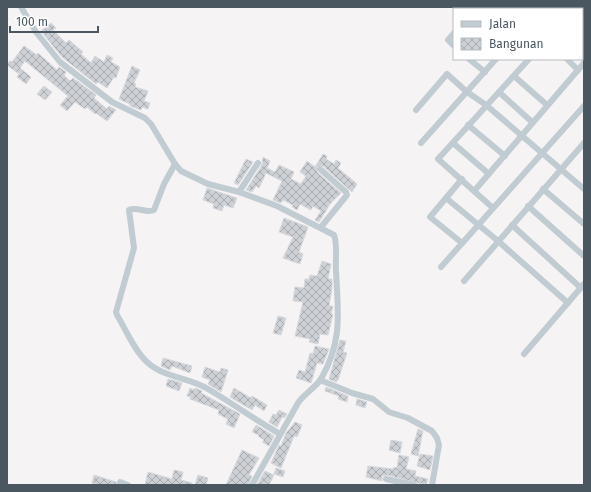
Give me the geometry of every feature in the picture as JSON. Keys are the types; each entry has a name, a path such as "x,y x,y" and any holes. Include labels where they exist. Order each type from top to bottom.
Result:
{"street":[{"path":"21,7 36,32 60,62 112,102 145,118 151,124 181,171 208,184 239,192 276,206 321,228 335,237 339,307 338,328 334,346 320,380 301,398 252,485"},
{"path":"453,34 448,40 453,45"},
{"path":"470,60 485,72"},
{"path":"421,143 495,60"},
{"path":"493,208 475,190 438,159 528,60"},
{"path":"568,60 578,70"},
{"path":"475,190 584,63"},
{"path":"416,110 447,74 467,92 486,105 584,189"},
{"path":"514,76 547,105"},
{"path":"499,92 532,122"},
{"path":"441,267 541,152 584,106"},
{"path":"468,125 505,156"},
{"path":"453,143 489,174"},
{"path":"464,281 561,168 584,144"},
{"path":"579,149 584,154"},
{"path":"239,192 258,163"},
{"path":"176,164 164,184 154,210 151,211 133,208 129,210 134,248 116,312 117,316 137,349 146,361 154,367 161,372 208,389 280,434"},
{"path":"320,168 346,192 347,195 321,228"},
{"path":"462,179 430,217 462,243"},
{"path":"543,189 584,224"},
{"path":"446,198 479,224 568,303"},
{"path":"528,206 584,256"},
{"path":"512,225 582,286 524,354"},
{"path":"320,380 352,393 373,399 389,412 424,425 432,431 439,443 432,485"},
{"path":"386,480 414,485"},
{"path":"120,482 128,485"}],"building":[{"path":"51,23 56,28 53,30 66,43 69,40 83,52 81,54 91,63 95,56 104,62 107,55 113,58 111,62 120,67 116,78 114,77 107,88 98,82 96,84 62,57 41,31"},
{"path":"24,46 37,55 38,53 57,70 59,67 66,72 64,75 70,81 73,78 96,95 94,98 107,109 109,106 116,110 107,121 87,107 85,109 75,102 67,111 60,105 68,96 25,61 20,68 31,77 26,84 17,77 19,74 7,65 10,61 12,62"},
{"path":"132,66 140,70 134,83 136,84 135,87 148,91 144,101 150,103 148,109 142,107 141,110 130,106 130,104 119,99"},
{"path":"44,86 52,92 45,100 37,94"},
{"path":"323,154 327,156 326,159 334,164 336,160 341,163 338,168 357,184 352,192 323,166 317,166 317,172 341,193 330,204 319,222 315,220 321,211 313,206 311,210 300,204 297,210 292,207 293,205 283,200 281,203 273,200 282,181 266,173 259,188 256,186 252,192 246,190 262,165 263,157 270,161 267,168 275,172 279,165 294,172 291,179 301,184 306,176 300,172 307,161 315,167"},
{"path":"246,159 253,162 238,185 234,183"},
{"path":"207,188 237,198 233,208 224,205 222,211 213,208 214,204 203,200"},
{"path":"284,218 308,227 299,252 303,254 300,264 283,258 293,237 279,232"},
{"path":"322,261 331,264 328,279 332,279 329,306 333,306 331,314 333,314 328,335 320,334 318,344 309,342 310,339 295,336 303,302 293,301 295,287 304,288 305,279 309,279 310,275 317,276"},
{"path":"278,316 286,318 281,335 273,333"},
{"path":"340,340 346,341 343,352 347,353 336,382 329,379"},
{"path":"315,346 329,349 323,364 317,363 311,383 296,378 299,370 305,372 310,353 313,354"},
{"path":"163,358 192,366 190,373 172,366 170,370 161,366"},
{"path":"205,367 220,372 221,368 228,370 221,392 208,384 210,380 202,377"},
{"path":"168,379 182,383 179,391 166,386"},
{"path":"326,387 348,396 347,402 338,399 339,396 325,391"},
{"path":"190,388 194,390 195,388 202,391 201,393 240,414 234,428 226,424 228,419 218,414 219,410 190,399 191,397 187,396"},
{"path":"234,388 267,405 264,411 255,405 252,410 230,397"},
{"path":"357,399 367,402 365,408 356,405"},
{"path":"279,410 287,414 284,418 282,417 277,427 269,422 273,414 276,415"},
{"path":"295,422 302,425 297,437 294,436 281,468 271,463 279,445 281,446 286,433"},
{"path":"256,425 274,436 269,446 262,442 264,440 258,436 259,435 252,432"},
{"path":"418,429 423,431 418,456 411,454"},
{"path":"391,440 402,442 400,453 389,450"},
{"path":"242,450 259,458 249,475 252,476 248,485 226,485"},
{"path":"420,454 433,456 430,470 417,466"},
{"path":"399,455 409,457 406,469 416,471 415,476 428,479 426,485 387,475 382,476 382,481 366,477 368,466 393,469 394,467 397,468"},
{"path":"276,468 285,471 283,477 274,474"},
{"path":"174,470 183,472 181,480 192,483 192,485 145,485 148,472 172,479"},
{"path":"265,471 274,475 269,485 257,485"},
{"path":"94,475 116,482 117,485 99,485 92,483"},
{"path":"198,475 208,478 206,485 195,485"}]}
